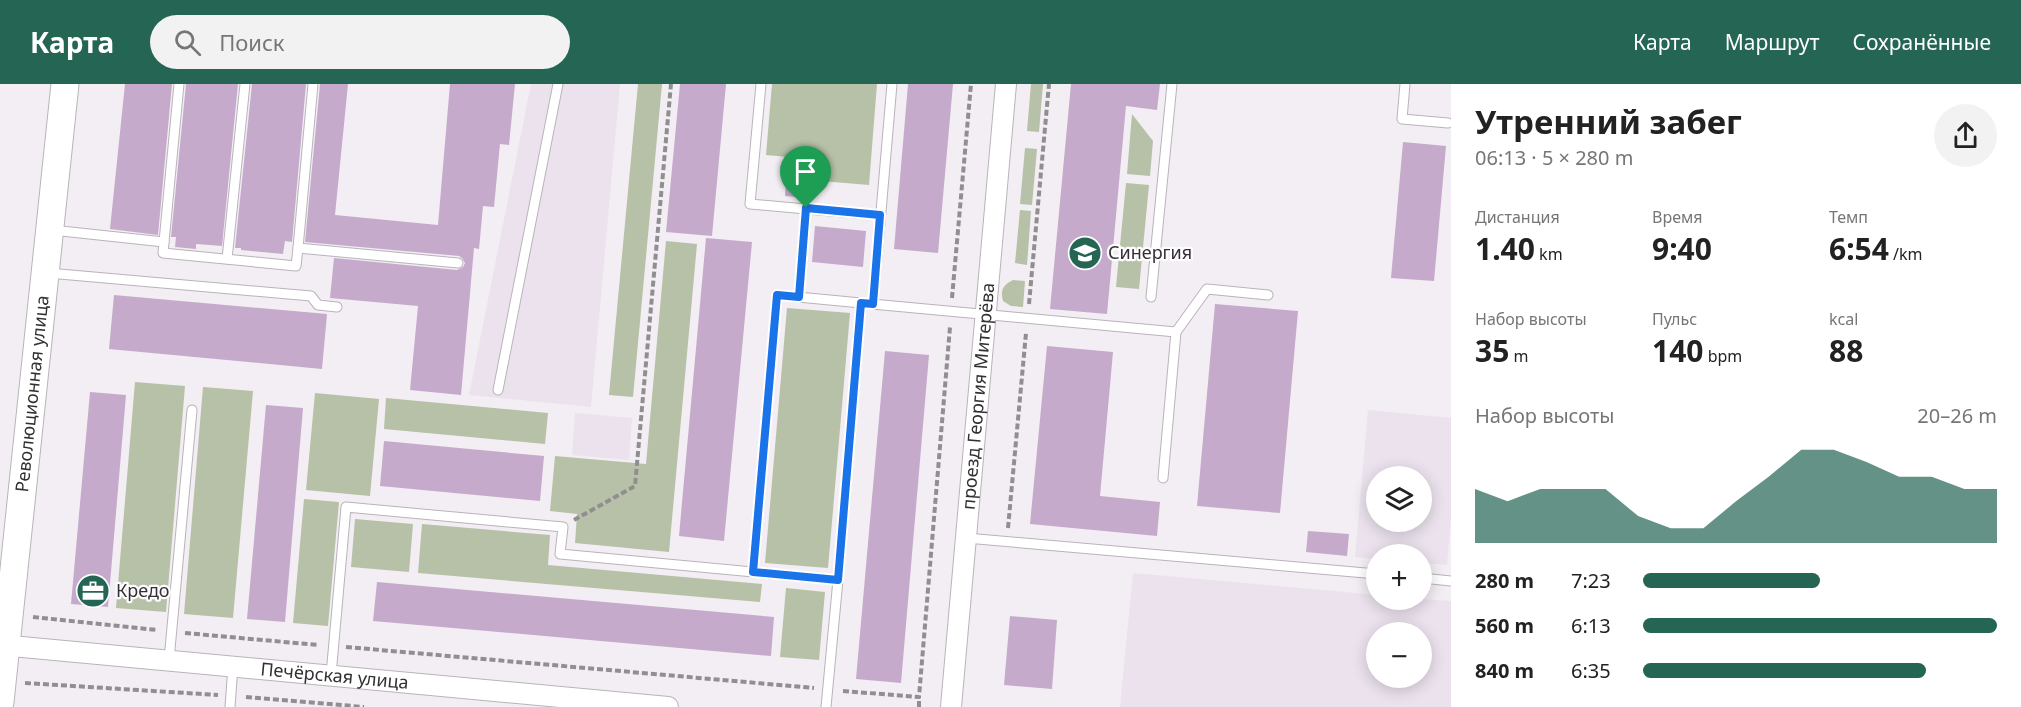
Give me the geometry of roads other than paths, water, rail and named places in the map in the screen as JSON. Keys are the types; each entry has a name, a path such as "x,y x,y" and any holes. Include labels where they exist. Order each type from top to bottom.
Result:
{"main road":[{"name":"Революционная улица","path":"1,691 3,645 50,230 61,84"}],"street":[{"name":"проезд Георгия Митерёва","path":"951,707 1006,84"},
{"name":"Печёрская улица","path":"3,645 668,707"}],"lane":[{"path":"179,84 164,253 296,266 313,84"},
{"path":"227,259 245,84"},
{"path":"498,390 558,84"},
{"path":"760,84 750,204 880,215"},
{"path":"873,304 892,84"},
{"path":"1150,297 1172,84"},
{"path":"1405,84 1402,118 1448,123"},
{"path":"799,297 806,208"},
{"path":"50,230 164,242"},
{"path":"298,248 458,263"},
{"path":"45,273 311,296 318,305 337,307"},
{"path":"1163,478 1176,332 1207,289 1268,295"},
{"path":"753,572 777,295 1176,332"},
{"path":"826,707 861,303"},
{"path":"169,660 192,410"},
{"path":"330,675 346,507 563,527 560,554 838,580"},
{"path":"966,538 1366,573"},
{"path":"1432,579 1451,581"},
{"path":"230,707 233,666"}],"place":[{"name":"Синергия","path":"1085,253"},
{"name":"Кредо","path":"93,591"}]}
